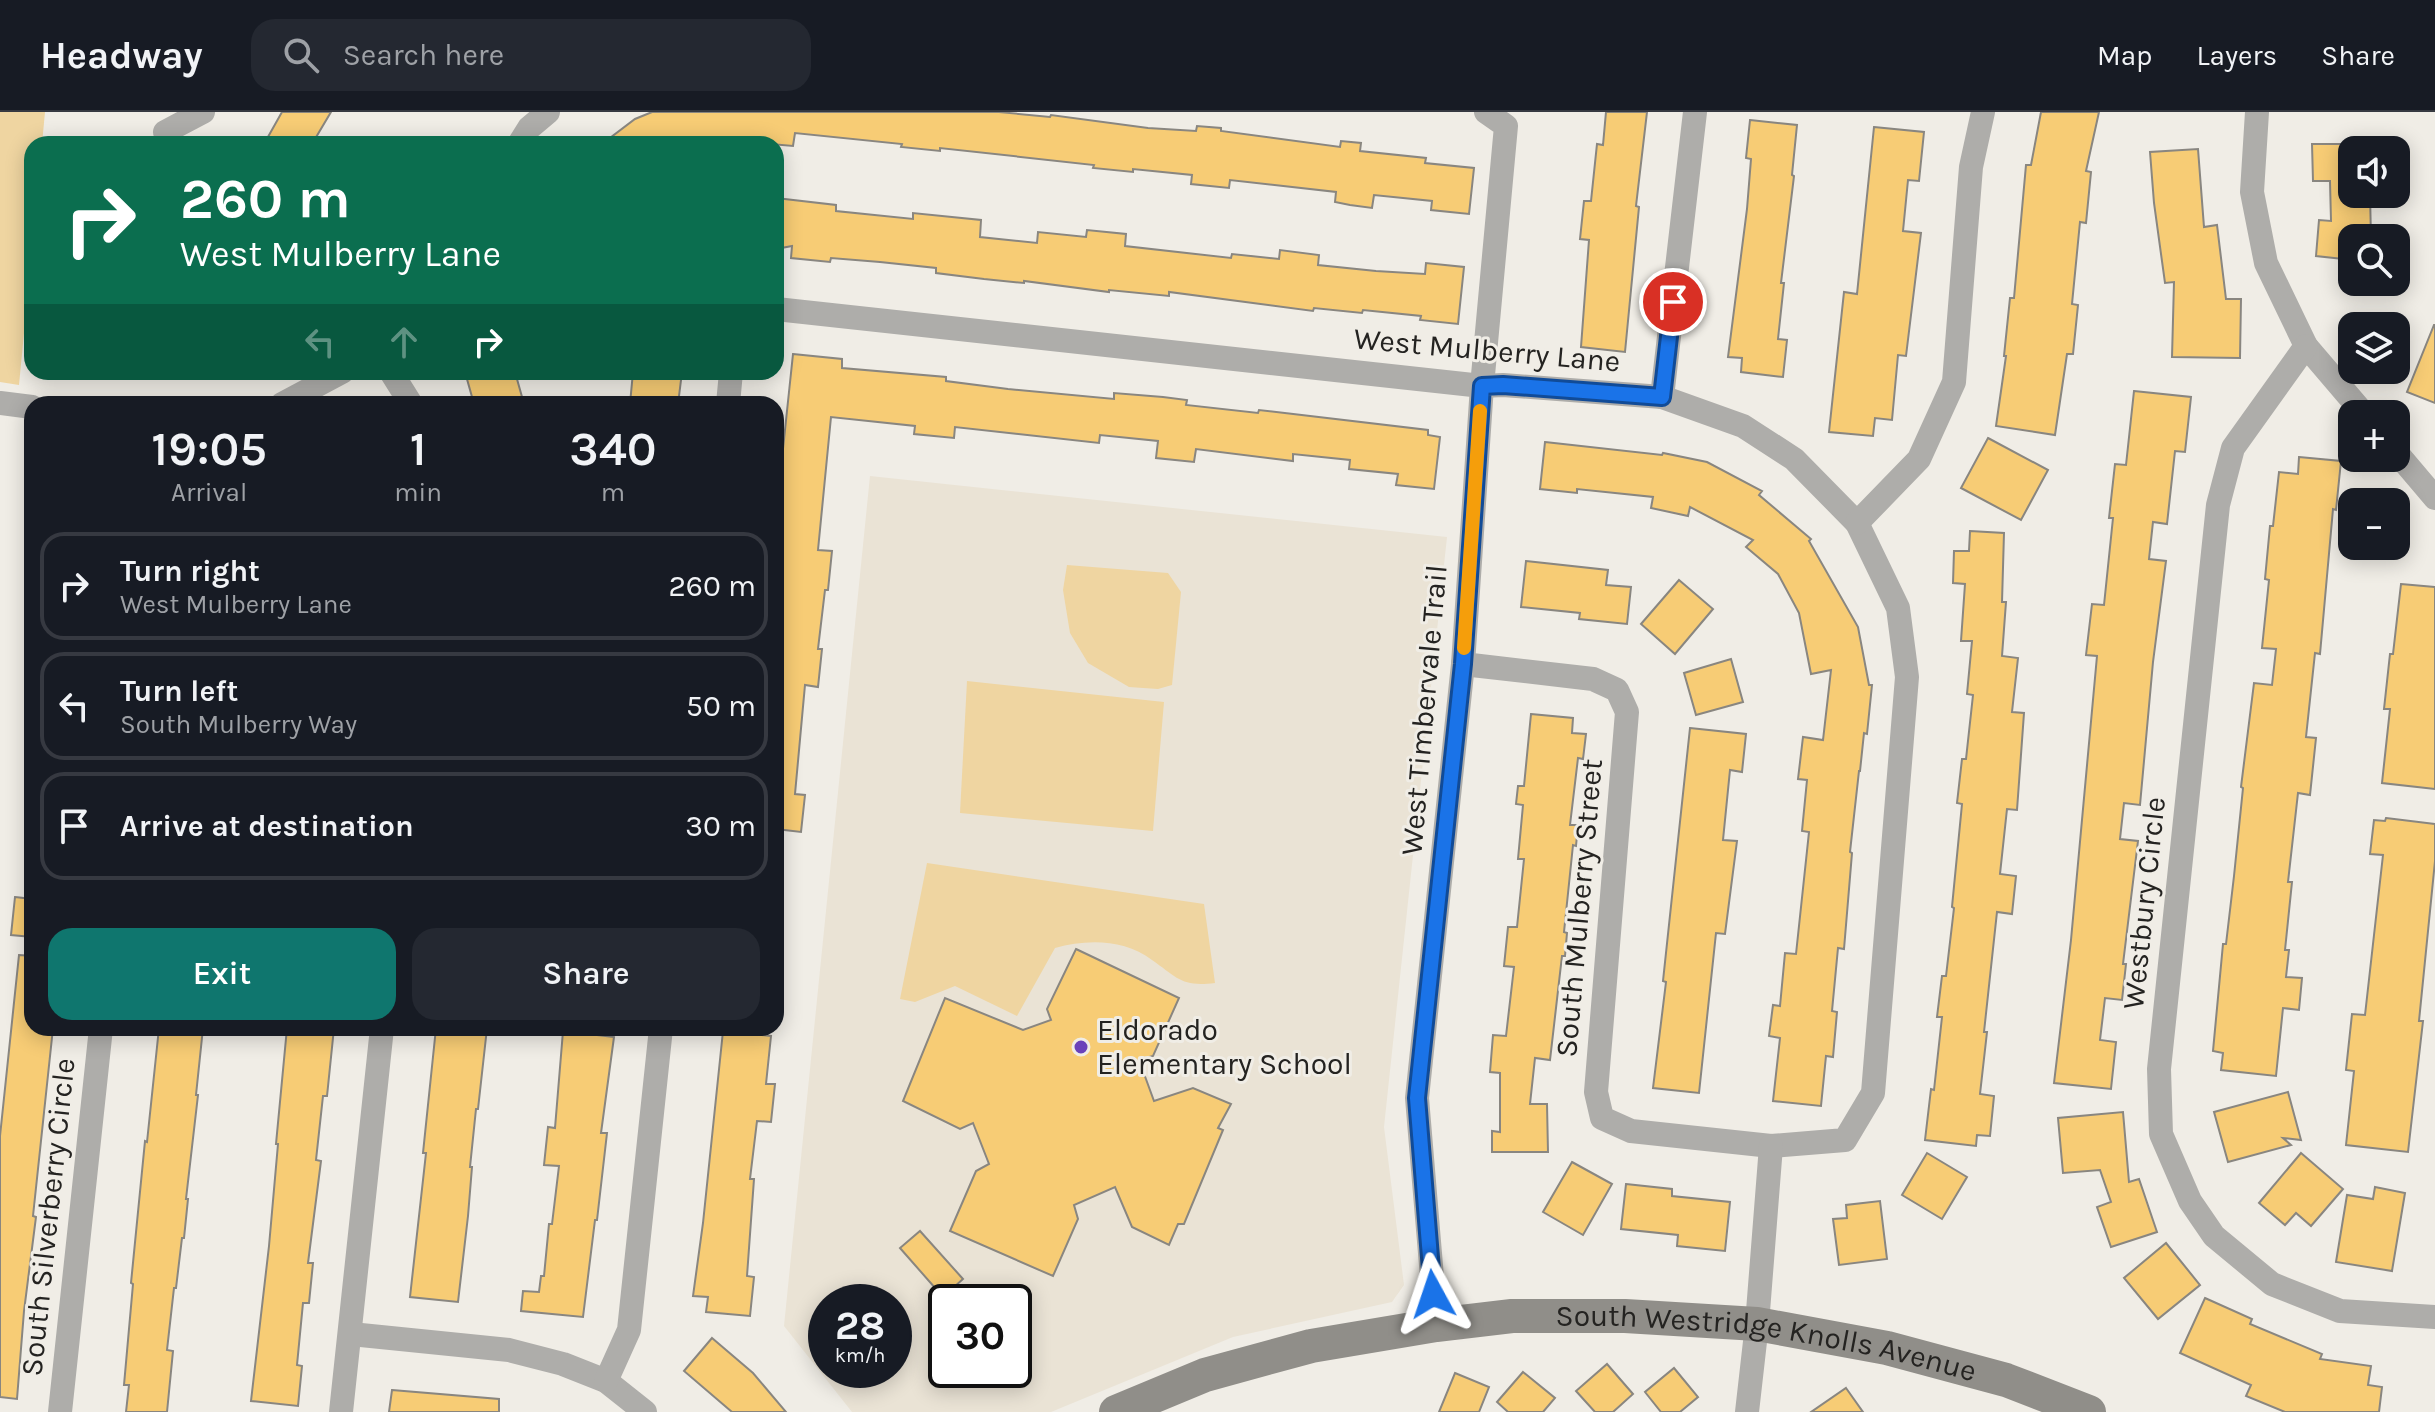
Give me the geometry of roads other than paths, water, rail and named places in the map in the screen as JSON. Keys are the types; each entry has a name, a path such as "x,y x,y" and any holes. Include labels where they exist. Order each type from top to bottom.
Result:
{"street":[{"path":"165,132 203,112"},
{"path":"524,136 548,112"},
{"name":"West Timbervale Trail","path":"1436,1325 1417,1098 1463,664 1482,386 1506,126 1486,112"},
{"path":"1662,397 1695,112"},
{"path":"1857,523 1919,459 1954,382 1971,167 1983,112"},
{"path":"2257,112 2252,192 2266,263 2306,346 2352,400"},
{"name":"West Mulberry Lane","path":"784,310 1482,386 1662,397 1743,426 1794,459 1857,523 1898,608 1907,677 1873,1093 1845,1140 1771,1146"},
{"name":"Westbury Circle","path":"2306,346 2233,448 2218,505 2159,1069 2161,1134 2190,1201 2214,1236 2272,1284 2340,1311 2435,1317"},
{"path":"297,396 327,380"},
{"path":"0,403 24,406"},
{"path":"2410,469 2435,498"},
{"name":"South Mulberry Street","path":"1463,664 1593,679 1617,690 1627,712 1596,1092 1602,1118 1631,1131 1771,1146"},
{"name":"South Silverberry Circle","path":"60,1412 100,1036"},
{"path":"341,1412 381,1036"},
{"path":"606,1381 629,1330 660,1036"},
{"path":"1747,1412 1771,1146"},
{"name":"South Westridge Knolls Avenue","path":"1116,1412 1205,1375 1311,1346 1512,1316 1625,1316 1757,1324 1887,1348 2006,1380 2089,1412"},
{"path":"351,1334 509,1350 563,1364 606,1381 645,1412"}],"place":[{"name":"Eldorado Elementary School","path":"1081,1047"}]}
